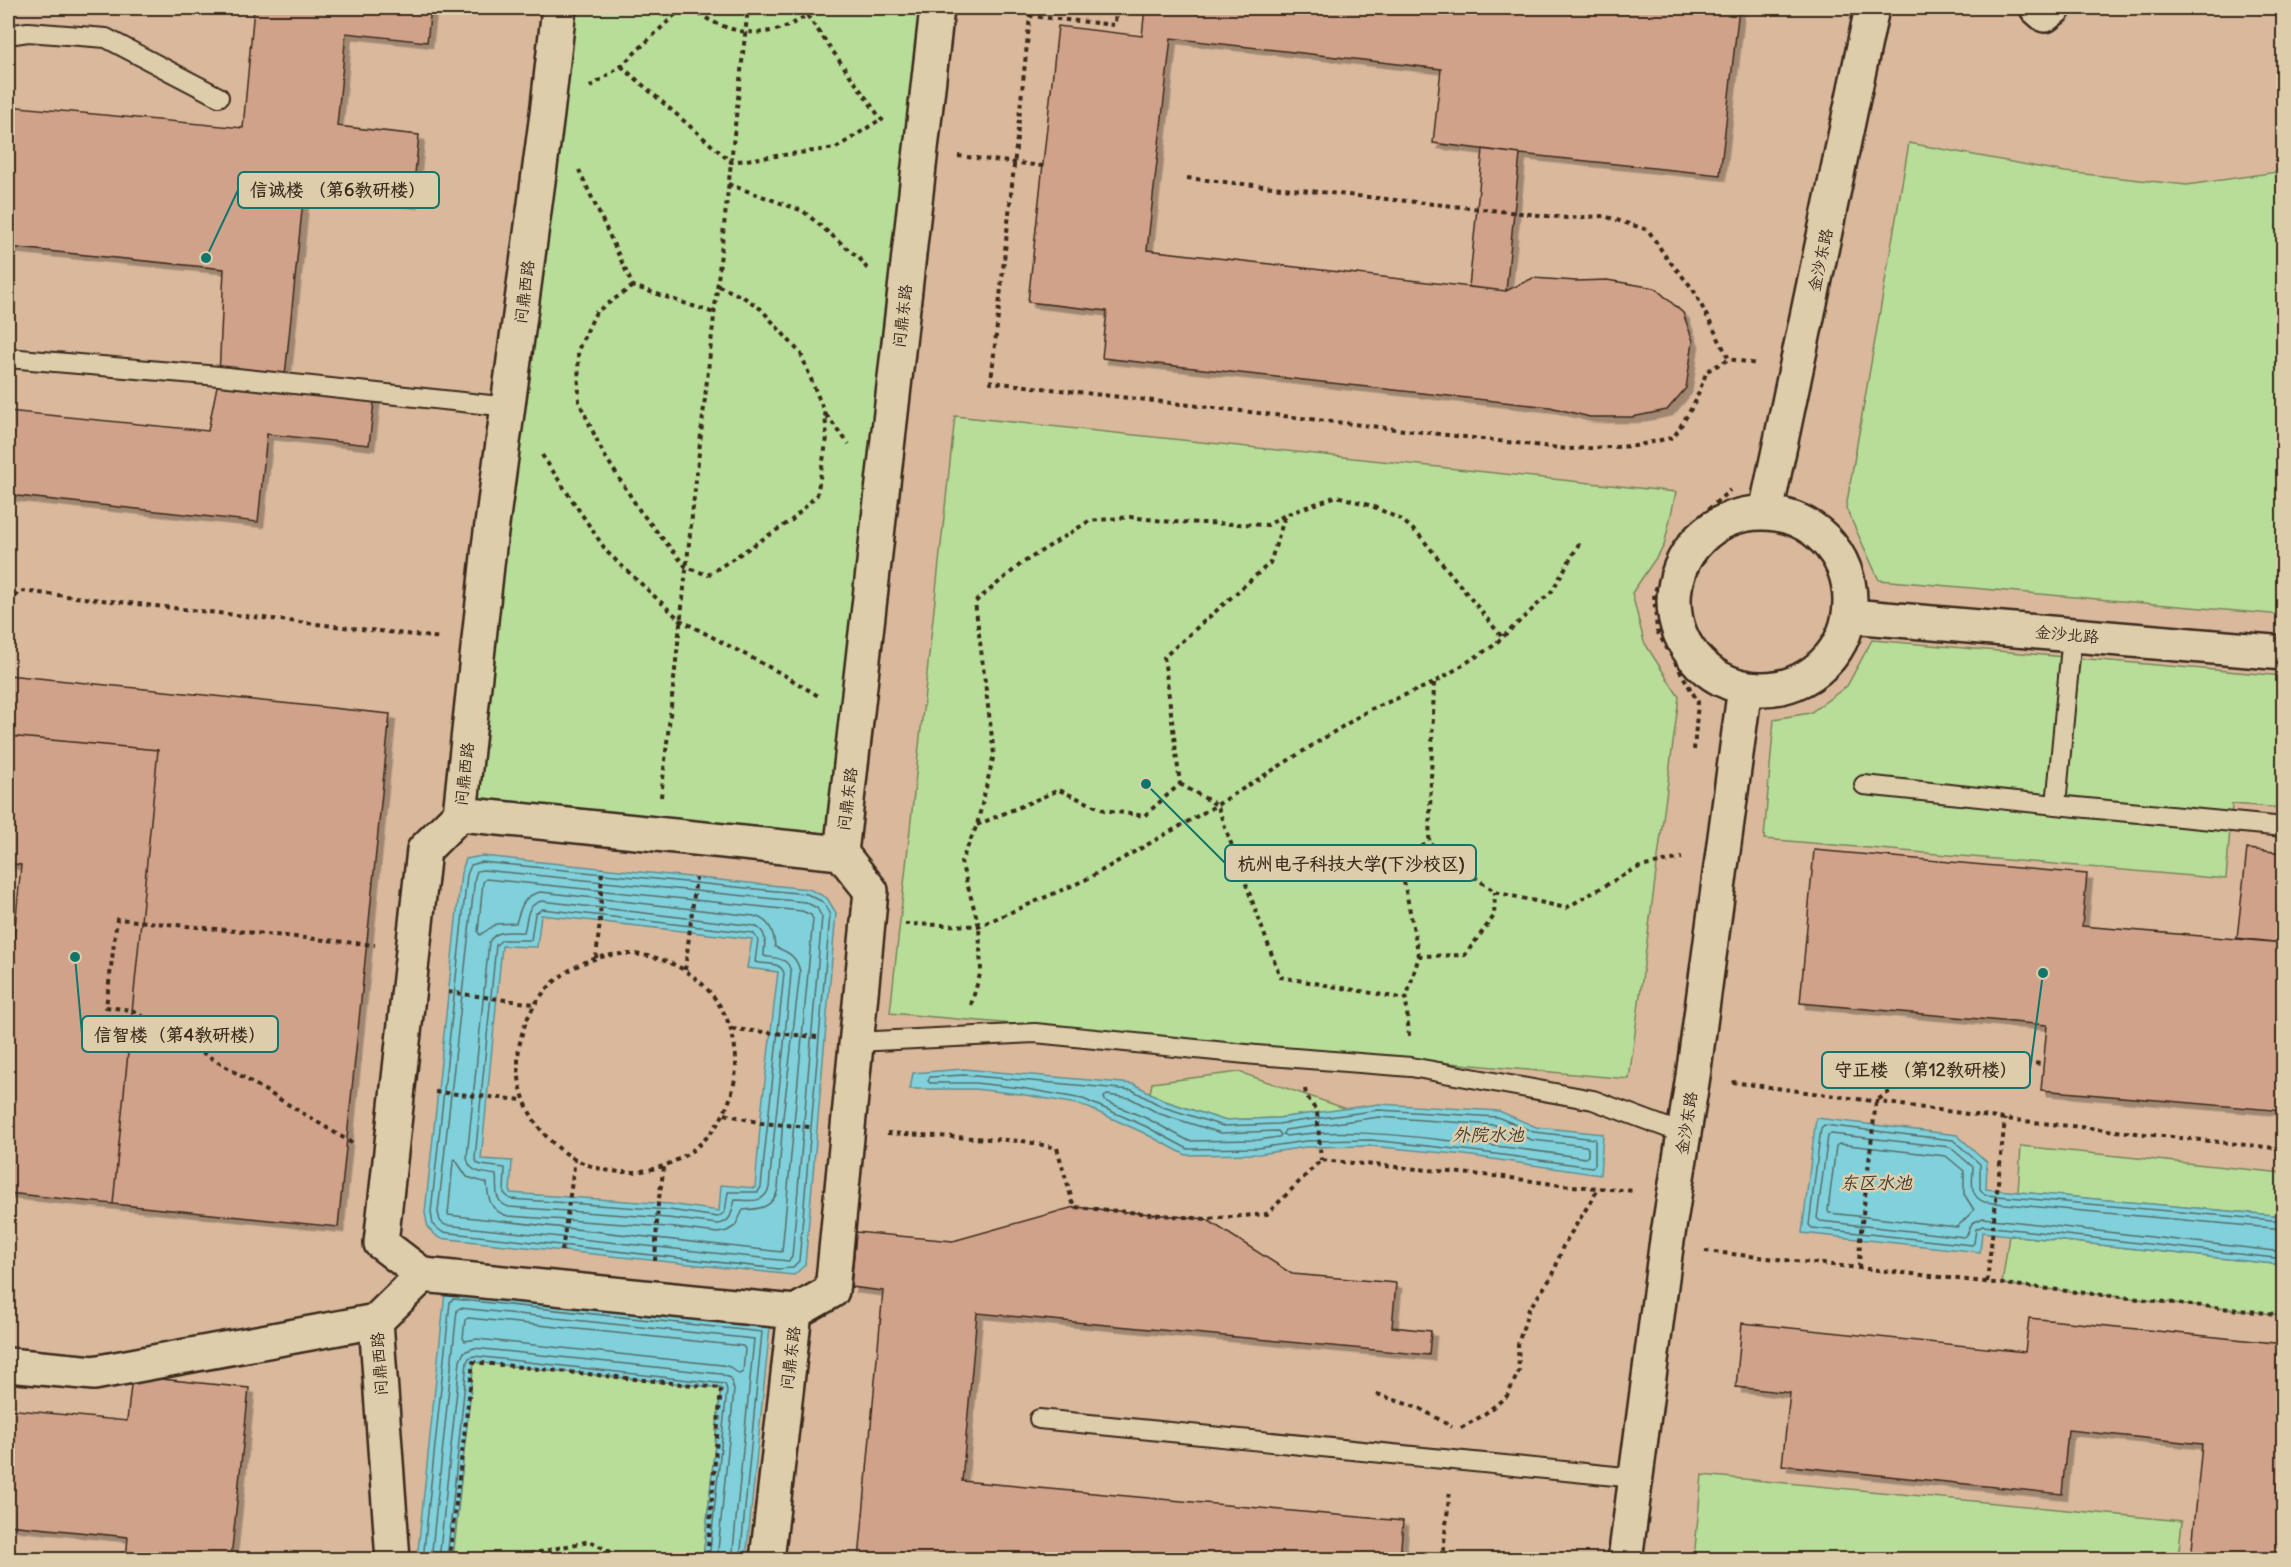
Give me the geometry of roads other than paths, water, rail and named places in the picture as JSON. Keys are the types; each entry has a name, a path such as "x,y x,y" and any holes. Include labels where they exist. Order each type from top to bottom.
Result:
{"street":[{"name":"问鼎西路","path":"393,1560 376,1321 423,1275 381,1243 389,1166 424,850 460,813 489,548 559,8"},
{"name":"问鼎东路","path":"766,1560 795,1312 832,1291 832,1128 856,1042 871,891 841,853 937,8"},
{"name":"金沙东路","path":"1766,512 1872,8"},
{"path":"2037,8 2045,15 2054,8"},
{"path":"1766,512 1794,517 1820,533 1840,556 1850,586 1851,616 1840,645 1820,669 1794,685 1763,690 1733,685 1708,672 1689,651 1677,626 1673,598 1678,571 1692,546 1712,527 1738,515 1766,512"},
{"name":"金沙北路","path":"1851,616 2283,653"},
{"name":"金沙东路","path":"1624,1560 1666,1247 1693,1076 1745,687"},
{"path":"460,813 841,853"},
{"path":"423,1275 795,1312"},
{"path":"8,1365 94,1373 376,1321"}],"lane":[{"path":"8,35 39,32 106,38 219,97"},
{"path":"8,358 219,376 509,407"},
{"path":"2055,805 2072,635"},
{"path":"1864,785 2283,827"},
{"path":"856,1042 1035,1033 1256,1055 1411,1066 1593,1100 1684,1134"},
{"path":"1039,1419 1635,1478"}],"water":[{"path":"482,856 809,889 827,898 836,913 805,1265 794,1275 439,1238 428,1228 425,1213 461,873 466,859","holes":["541,915 752,939 747,968 778,972 755,1188 721,1185 719,1211 669,1204 510,1193 512,1161 481,1159 502,946 537,947"]},
{"name":"外院水池","path":"964,1069 1134,1084 1165,1101 1223,1120 1278,1118 1379,1104 1499,1111 1536,1127 1603,1134 1600,1175 1465,1155 1371,1146 1306,1147 1259,1154 1186,1155 1082,1105 974,1089 910,1089 913,1073"},
{"name":"东区水池","path":"1816,1118 1957,1135 1987,1162 1986,1189 2283,1216 2283,1265 1982,1232 1980,1252 1802,1233"},
{"path":"445,1293 770,1327 746,1559 703,1559 721,1388 474,1362 452,1559 417,1560"}],"place":[{"name":"信诚楼 （第6教研楼）","path":"206,258"},
{"name":"杭州电子科技大学(下沙校区)","path":"1146,784"},
{"name":"信智楼（第4教研楼）","path":"75,957"},
{"name":"守正楼 （第12教研楼）","path":"2043,973"}]}
